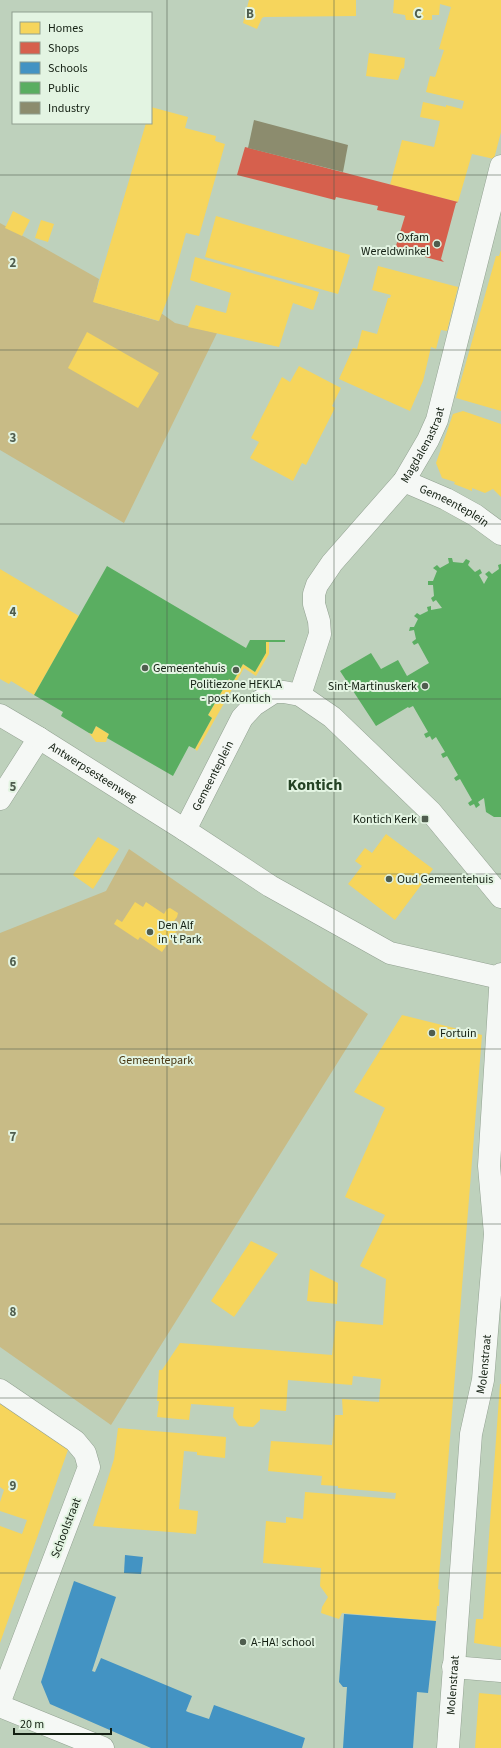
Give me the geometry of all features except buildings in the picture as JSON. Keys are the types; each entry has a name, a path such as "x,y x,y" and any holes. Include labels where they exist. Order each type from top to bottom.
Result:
{"street":[{"name":"Magdalenastraat","path":"300,696 320,634 319,621 314,604 314,594 317,585 332,563 404,481 428,440 437,420 501,166"},
{"name":"Gemeenteplein","path":"404,481 446,499 470,512 501,534"},
{"name":"Gemeenteplein","path":"185,830 242,718 254,705 274,692 300,696 332,717 431,812 501,897"},
{"name":"Antwerpsesteenweg","path":"0,715 185,830"},
{"path":"0,799 39,738"},
{"path":"185,830 270,886 390,954 501,976"},
{"name":"Molenstraat","path":"448,1748 471,1434 483,1380 495,1234 490,1166 501,976"},
{"name":"Schoolstraat","path":"0,1390 75,1442 85,1453 89,1467 0,1701"},
{"path":"453,1666 501,1671"},
{"path":"0,1706 102,1748"}],"green space":[{"path":"0,223 99,279 94,302 158,321 161,313 175,323 217,333 124,523 0,450"},
{"name":"Gemeentepark","path":"129,849 368,1014 111,1425 0,1347 0,933 106,891"}],"place":[{"name":"Oxfam Wereldwinkel","path":"437,244"},
{"name":"Gemeentehuis","path":"145,668"},
{"name":"Politiezone HEKLA - post Kontich","path":"236,670"},
{"name":"Sint-Martinuskerk","path":"425,686"},
{"name":"Kontich Kerk","path":"425,819"},
{"name":"Oud Gemeentehuis","path":"389,879"},
{"name":"Den Alf in 't Park","path":"150,932"},
{"name":"Fortuin","path":"432,1033"},
{"name":"A-HA! school","path":"243,1642"}],"district":[{"name":"Kontich","path":"315,785"}]}
